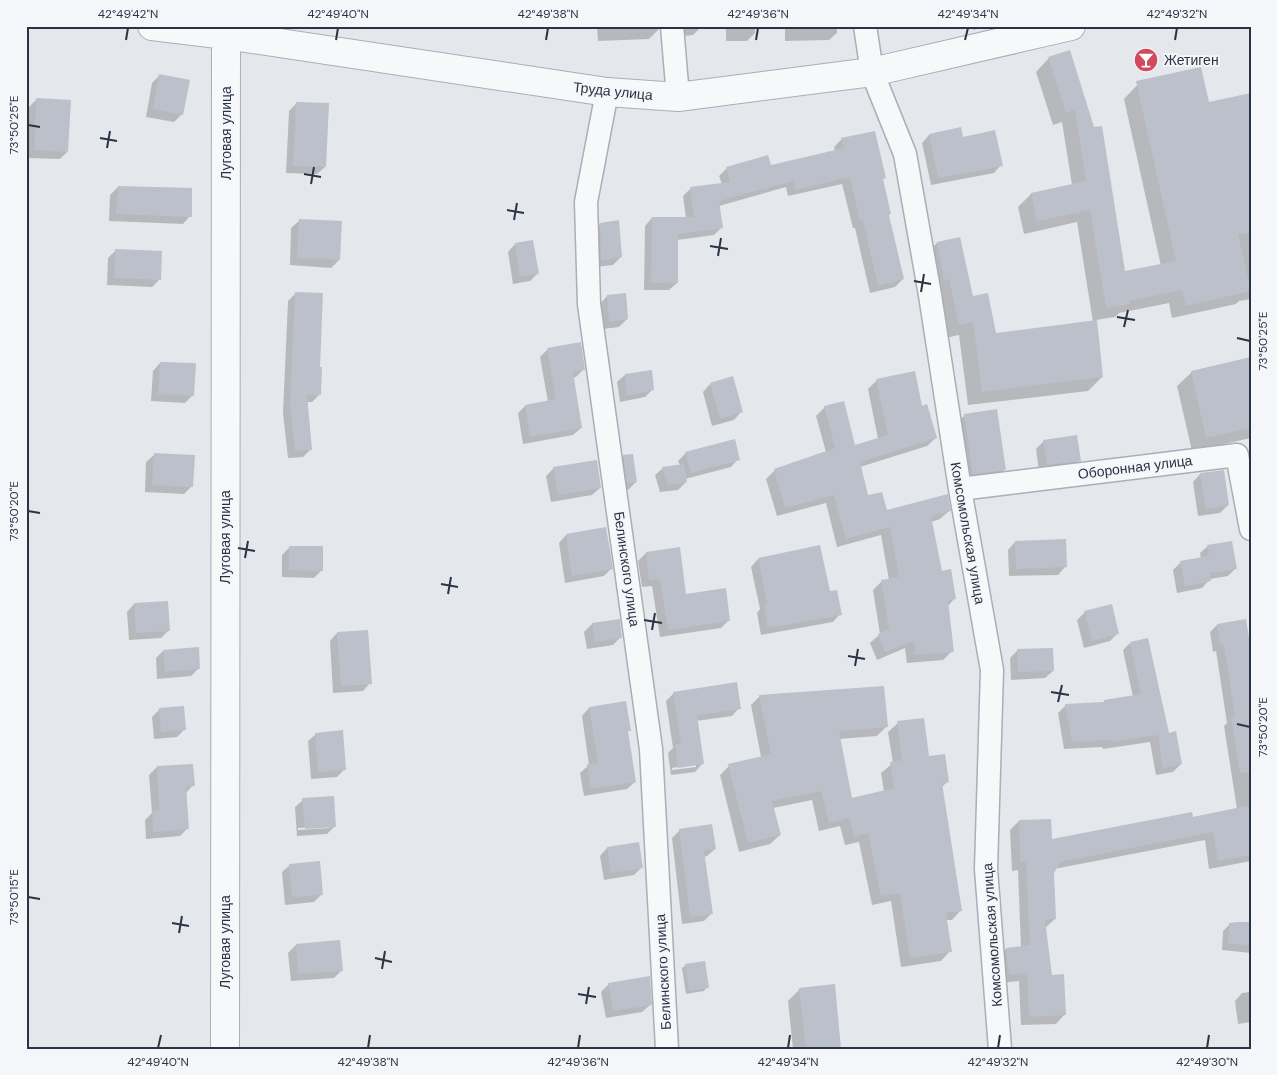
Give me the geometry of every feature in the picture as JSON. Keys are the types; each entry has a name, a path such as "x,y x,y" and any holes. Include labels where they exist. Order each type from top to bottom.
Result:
{"street":[{"name":"Труда улица","path":"152,26 226,31 607,92 678,97 872,72 1072,26"},
{"path":"672,26 678,97"},
{"name":"Комсомольская улица","path":"865,26 872,72 905,154 992,670 986,869 1000,1049"},
{"name":"Луговая улица","path":"225,1049 226,31"},
{"name":"Белинского улица","path":"607,92 586,202 589,304 624,544 651,749 667,1049"},
{"name":"Оборонная улица","path":"960,489 1237,455 1251,529"}],"building":[{"path":"1070,50 1094,127 1102,126 1125,271 1176,261 1136,81 1201,67 1209,102 1251,93 1251,233 1238,234 1251,291 1186,306 1182,290 1129,301 1130,304 1106,308 1090,210 1037,221 1031,193 1086,181 1075,110 1066,113 1048,57"},
{"path":"159,74 190,80 183,115 153,109"},
{"path":"36,98 71,100 68,152 34,150"},
{"path":"296,102 329,103 326,167 293,166"},
{"path":"961,127 963,137 995,130 1003,166 938,178 929,134"},
{"path":"875,131 886,178 883,179 891,214 889,215 904,279 878,286 863,221 860,221 850,177 795,190 793,181 719,201 723,228 678,234 678,283 651,283 652,217 694,217 690,187 730,182 726,167 768,155 771,165 844,148 841,138"},
{"path":"118,186 192,188 192,217 116,214"},
{"path":"299,219 342,221 340,260 297,258"},
{"path":"619,220 622,257 601,260 600,223"},
{"path":"960,237 973,296 988,293 996,333 1097,320 1103,377 982,392 973,322 959,325 949,279 944,280 937,242"},
{"path":"533,240 539,274 520,277 515,243"},
{"path":"115,249 162,251 161,280 114,278"},
{"path":"295,292 323,293 320,367 322,367 321,395 307,395 312,450 295,451 290,405"},
{"path":"626,293 628,319 609,322 607,295"},
{"path":"581,342 585,370 573,372 582,428 530,437 525,405 556,399 547,348"},
{"path":"1251,357 1251,428 1206,438 1191,371"},
{"path":"160,362 196,363 194,396 158,394"},
{"path":"652,370 654,390 627,396 625,374"},
{"path":"915,371 922,406 927,404 937,438 860,462 868,495 882,492 887,510 948,494 951,511 931,516 942,571 951,569 956,599 948,601 954,652 915,655 914,641 885,652 878,634 889,629 881,580 899,577 890,527 846,539 834,495 785,508 774,469 835,448 824,406 844,401 855,445 888,435 876,379"},
{"path":"733,376 743,412 720,419 710,383"},
{"path":"997,409 1006,470 973,474 964,414"},
{"path":"1077,435 1081,461 1047,465 1043,440"},
{"path":"735,439 740,460 691,473 685,452"},
{"path":"154,453 195,455 193,487 152,485"},
{"path":"633,454 637,482 627,484 623,455"},
{"path":"597,460 601,488 558,495 553,467"},
{"path":"684,464 687,482 668,485 662,467"},
{"path":"1224,470 1229,505 1206,509 1200,473"},
{"path":"606,527 613,569 572,576 566,534"},
{"path":"1066,539 1067,567 1016,569 1015,541"},
{"path":"1232,541 1237,569 1210,573 1211,581 1185,586 1180,561 1209,556 1207,545"},
{"path":"820,545 830,591 837,590 842,615 768,628 764,604 767,603 758,558"},
{"path":"289,546 323,546 323,571 289,570"},
{"path":"680,547 686,594 726,588 730,621 668,630 660,579 649,580 646,552"},
{"path":"168,601 170,631 136,633 134,603"},
{"path":"1112,604 1119,634 1092,641 1084,611"},
{"path":"620,619 622,638 595,642 592,623"},
{"path":"1246,619 1251,651 1251,772 1240,773 1231,717 1235,717 1224,644 1220,645 1217,624"},
{"path":"368,630 372,684 341,686 337,632"},
{"path":"1148,638 1169,733 1176,731 1182,764 1163,768 1158,735 1110,742 1110,740 1072,742 1065,704 1104,702 1104,700 1141,694 1130,642"},
{"path":"199,647 200,669 165,672 163,650"},
{"path":"1053,648 1054,671 1018,672 1017,649"},
{"path":"737,682 741,709 697,715 704,764 678,768 675,744 681,744 673,692"},
{"path":"884,686 888,727 839,731 852,798 894,788 890,762 902,760 897,721 924,718 929,756 945,754 949,782 942,783 962,911 946,913 952,952 910,958 900,893 881,896 868,833 854,837 849,818 829,823 821,791 772,801 781,835 748,843 728,764 771,754 759,695"},
{"path":"626,701 631,731 628,731 636,782 591,789 587,764 598,763 589,707"},
{"path":"184,706 186,730 161,732 159,708"},
{"path":"343,730 346,770 318,772 315,733"},
{"path":"193,764 195,786 186,786 189,829 153,832 152,811 159,810 157,766"},
{"path":"334,796 336,827 305,829 302,798"},
{"path":"1251,805 1251,855 1218,861 1213,832 1060,862 1054,873 1056,919 1045,920 1052,975 1064,974 1066,1015 1029,1017 1027,973 1009,975 1006,948 1030,945 1026,862 1020,862 1019,820 1051,819 1052,839 1192,812 1193,817"},
{"path":"712,824 716,849 704,851 713,914 690,917 679,829"},
{"path":"639,842 643,868 611,873 607,847"},
{"path":"320,861 323,895 292,897 289,864"},
{"path":"1251,922 1251,945 1228,944 1229,923"},
{"path":"340,940 343,971 298,974 296,944"},
{"path":"705,961 709,988 689,991 685,964"},
{"path":"650,976 652,1005 613,1011 608,983"},
{"path":"835,984 841,1049 806,1049 799,988"}],"place":[{"name":"Жетиген","path":"1146,60"}]}
